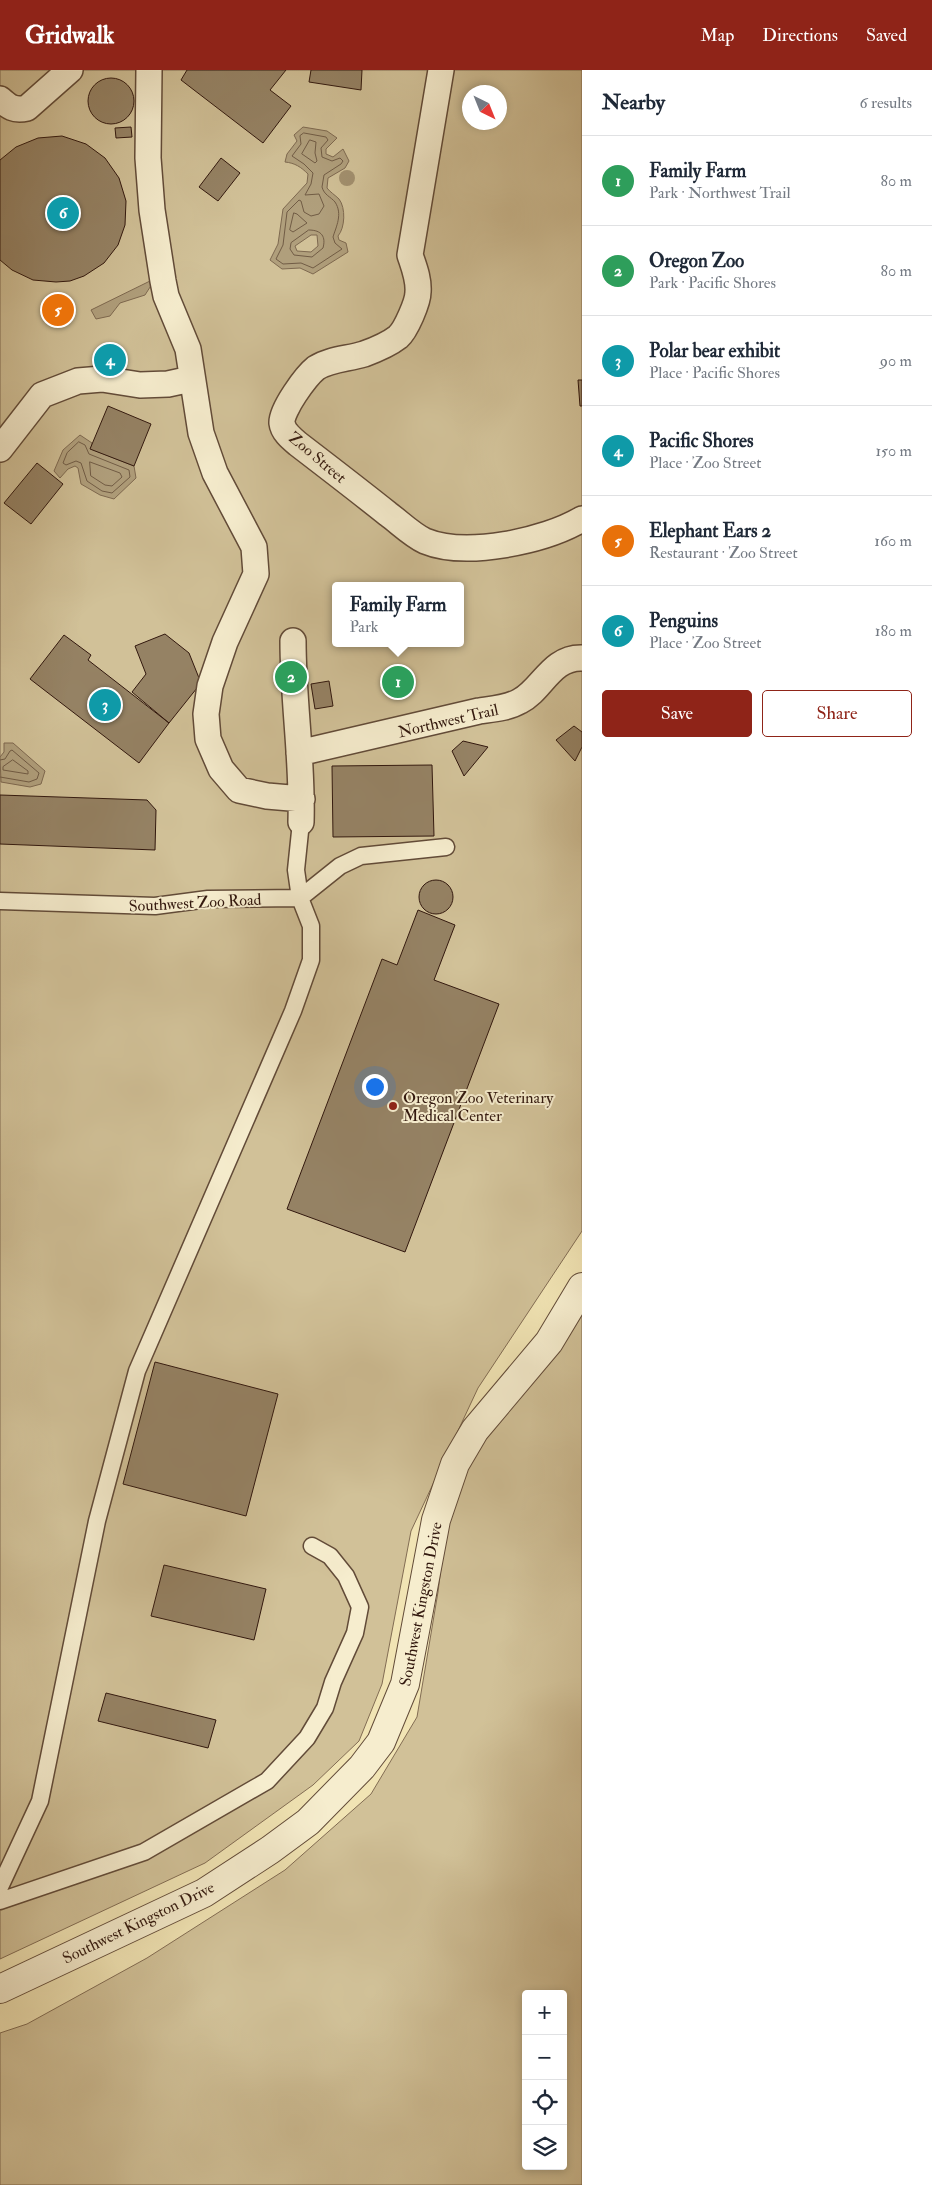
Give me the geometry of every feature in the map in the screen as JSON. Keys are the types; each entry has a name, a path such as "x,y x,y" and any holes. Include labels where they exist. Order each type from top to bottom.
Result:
{"street":[{"path":"0,99 11,109 27,108 70,70"},
{"path":"149,70 148,158 156,246 166,296 188,349 191,379 201,433 215,473 254,547 256,574 225,642 210,686 206,714 208,739 221,769 239,790 267,796 301,811 299,753 293,680 293,641"},
{"name":"Zoo Street","path":"441,70 410,255 417,275 418,292 413,311 400,336 364,354 331,361 315,369 288,404 283,415 282,424 298,444 424,541 468,548 544,537 566,529 582,519"},
{"path":"0,449 42,394 78,380 102,380 140,385 168,384 191,379"},
{"name":"Northwest Trail","path":"299,753 479,711 504,707 521,701 545,676 567,660 582,658"},
{"name":"Southwest Kingston Drive","path":"0,1989 204,1892 270,1850 308,1822 362,1767 381,1742 405,1684 436,1520 455,1464 475,1430 550,1342 582,1287"}],"lane":[{"path":"0,1887 40,1801 97,1522 137,1371 293,1011 311,960 311,926 300,898 296,870 301,811"},
{"path":"300,898 340,866 361,856 446,847"},
{"name":"Southwest Zoo Road","path":"0,901 155,906 208,899 300,898"},
{"path":"0,1901 144,1852 267,1781 307,1738 325,1708 333,1682 355,1633 360,1607 346,1576 330,1556 312,1546"}],"shaded area":[{"path":"0,70 582,70 582,1231 478,1388 411,1531 382,1684 359,1741 313,1785 205,1863 0,1959"},
{"path":"582,1312 582,2185 0,2185 0,2033 27,2024 147,1958 285,1870 371,1794 417,1717 438,1592 449,1503 477,1443"}],"water":[{"path":"303,127 327,131 337,138 326,149 326,154 333,157 343,149 349,161 345,168 328,178 327,188 339,199 343,207 343,223 338,236 339,240 346,243 348,252 313,274 300,268 282,269 270,260 278,244 283,209 307,183 308,174 295,164 285,162 287,154 297,141 294,135","holes":["311,235 317,235 318,246 311,252 297,251 295,246"]},
{"path":"150,281 152,284 145,295 120,303 110,316 96,319 91,310"},
{"path":"80,435 92,443 91,449 134,466 136,478 114,499 100,495 81,484 78,468 75,466 68,469 60,478 54,471 63,450"},
{"path":"4,743 13,743 45,771 41,784 30,787 1,782 0,757 4,752"}],"building":[{"path":"187,70 286,70 270,90 291,106 263,143 181,80"},
{"path":"311,70 362,70 361,90 309,82"},
{"path":"116,78 120,79 130,88 133,92 133,110 124,120 116,124 106,124 98,120 89,110 88,96 92,88 102,79"},
{"path":"131,127 132,137 116,138 115,128"},
{"path":"62,136 86,144 105,158 119,178 126,201 125,225 118,245 104,263 84,276 70,281 33,280 12,270 0,260 0,160 16,147 38,138"},
{"path":"221,158 240,173 218,201 199,187"},
{"path":"70,302 70,317 46,318 45,303"},
{"path":"578,380 582,380 582,406 580,406"},
{"path":"108,406 151,424 134,466 90,449"},
{"path":"37,463 63,484 31,524 4,503"},
{"path":"165,634 189,653 201,683 169,723 132,692 146,674 135,646"},
{"path":"64,635 91,655 88,660 169,723 139,763 30,679"},
{"path":"329,681 333,706 315,709 311,684"},
{"path":"574,726 582,732 582,747 575,761 556,740"},
{"path":"463,741 488,747 464,776 452,751"},
{"path":"432,765 434,836 333,837 332,766"},
{"path":"0,795 147,800 156,810 155,850 0,844"},
{"path":"436,880 443,881 448,885 452,890 452,904 448,909 443,913 436,914 429,913 424,909 420,904 419,897 420,890 424,885 429,881"},
{"name":"Oregon Zoo Veterinary Medical Center","path":"418,910 455,925 434,980 499,1004 405,1252 287,1209 382,959 397,965"},
{"path":"155,1362 278,1394 246,1516 123,1484"},
{"path":"164,1565 266,1589 254,1640 151,1616"},
{"path":"106,1693 216,1720 208,1748 98,1721"}],"place":[{"name":"Penguins","path":"63,213"},
{"name":"Elephant Ears 2","path":"58,310"},
{"name":"Pacific Shores","path":"110,360"},
{"name":"Oregon Zoo","path":"291,677"},
{"name":"Family Farm","path":"398,682"},
{"name":"Polar bear exhibit","path":"105,705"},
{"name":"Oregon Zoo Veterinary Medical Center","path":"393,1106"}]}
